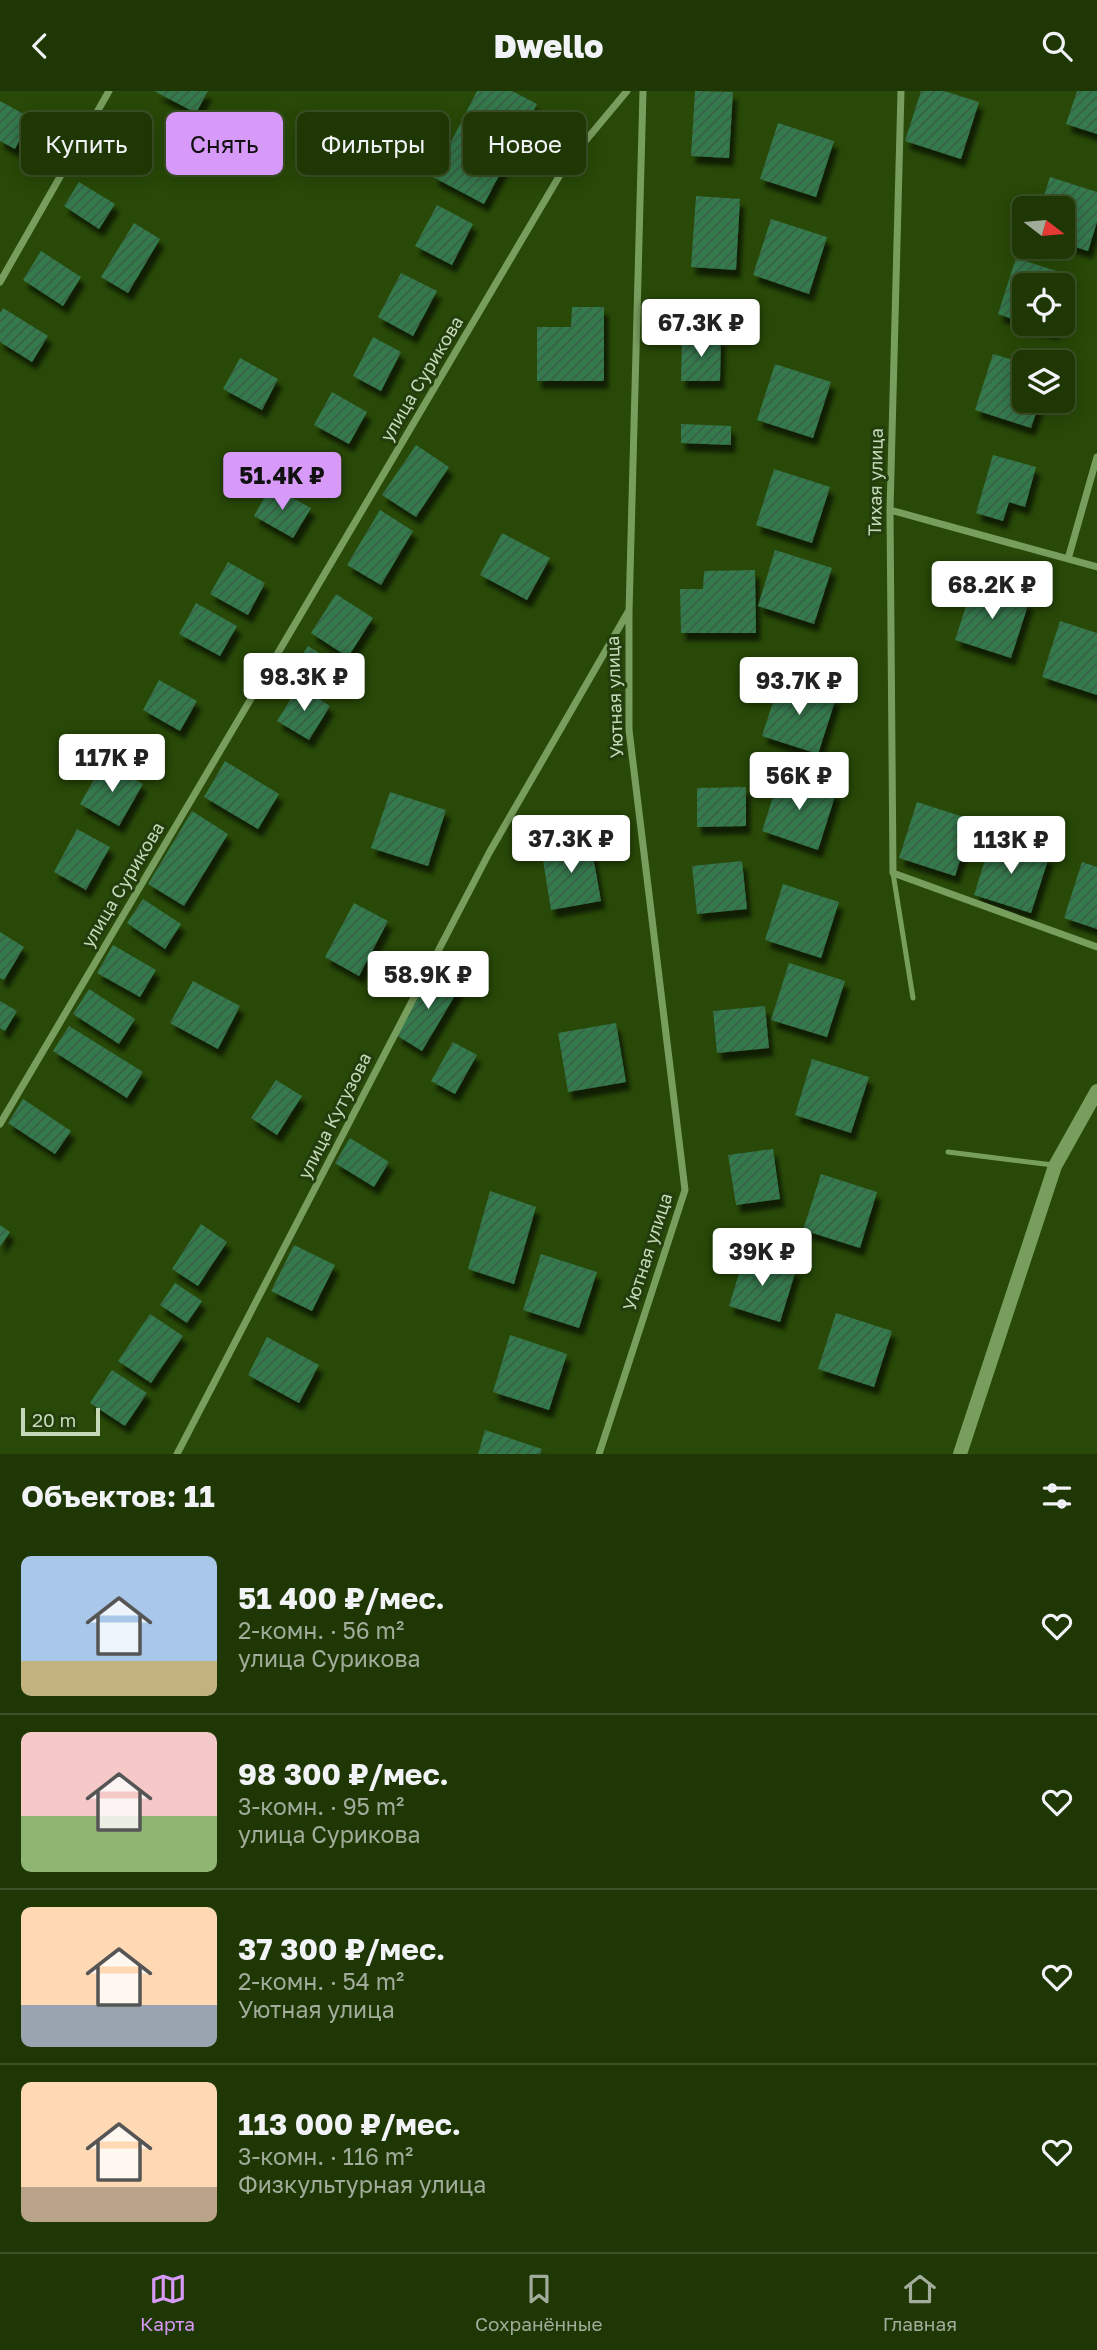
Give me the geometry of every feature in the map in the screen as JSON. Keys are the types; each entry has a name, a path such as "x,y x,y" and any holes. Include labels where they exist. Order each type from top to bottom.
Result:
{"street":[{"path":"0,282 110,91"},
{"name":"улица Сурикова","path":"0,1124 568,163 627,91"},
{"name":"Уютная улица","path":"599,1454 685,1190 629,730 629,612 643,91"},
{"name":"Тихая улица","path":"893,873 890,510 901,91"},
{"path":"1068,559 1097,457"},
{"path":"890,510 1097,567"},
{"name":"улица Кутузова","path":"177,1454 489,853 629,612"},
{"path":"893,873 1097,947"},
{"path":"960,1454 1055,1166 1097,1091"}],"lane":[{"path":"893,873 913,998"},
{"path":"948,1153 1055,1166"}],"building":[{"path":"154,91 208,91 194,112"},
{"path":"477,91 512,91 537,104 533,112 466,112"},
{"path":"695,91 733,92 729,158 691,156"},
{"path":"921,91 944,91 979,102 961,159 905,141"},
{"path":"1077,91 1097,91 1097,134 1066,124"},
{"path":"0,101 21,113 21,137 15,149 0,141"},
{"path":"463,118 463,175 499,175 484,204 433,177 449,175 449,146"},
{"path":"778,123 834,141 816,197 760,179"},
{"path":"1050,177 1097,192 1097,222 1088,251 1075,247 1075,196 1044,196"},
{"path":"79,182 115,204 99,229 64,206"},
{"path":"696,196 740,199 736,270 691,267"},
{"path":"437,205 473,224 452,265 415,246"},
{"path":"771,219 827,237 809,294 753,275"},
{"path":"134,223 160,239 128,293 101,277"},
{"path":"41,251 81,277 63,306 23,280"},
{"path":"1016,259 1063,273 1012,273 1012,319 998,314"},
{"path":"401,273 437,291 413,336 378,317"},
{"path":"572,307 604,307 604,381 537,381 537,327 571,327"},
{"path":"3,308 48,336 32,362 0,342 0,313"},
{"path":"682,336 721,337 720,381 681,381"},
{"path":"373,337 401,352 381,391 353,376"},
{"path":"993,354 1012,360 1012,413 1036,413 1031,428 975,410"},
{"path":"240,358 278,379 262,410 223,389"},
{"path":"775,364 831,382 813,438 757,420"},
{"path":"332,392 367,412 349,444 314,425"},
{"path":"681,424 731,426 731,445 681,443"},
{"path":"416,445 449,467 416,517 382,495"},
{"path":"993,455 1036,467 1025,507 1009,502 1003,521 976,513"},
{"path":"774,469 830,487 812,543 756,525"},
{"path":"271,486 311,508 293,538 254,516"},
{"path":"380,510 413,531 381,585 347,565"},
{"path":"502,533 550,558 527,600 480,575"},
{"path":"775,550 832,568 814,624 758,606"},
{"path":"228,562 265,583 248,615 210,594"},
{"path":"755,570 756,633 681,633 680,589 703,589 704,571"},
{"path":"973,584 1029,602 1011,658 955,640"},
{"path":"336,594 373,618 348,657 311,633"},
{"path":"196,603 237,626 220,656 179,634"},
{"path":"1060,621 1097,633 1097,695 1042,677"},
{"path":"308,646 337,664 320,690 291,672"},
{"path":"159,680 197,701 180,731 143,710"},
{"path":"780,680 836,698 818,754 762,736"},
{"path":"299,686 330,706 309,740 277,721"},
{"path":"225,761 279,794 258,829 204,797"},
{"path":"104,762 143,784 119,826 80,804"},
{"path":"780,775 836,793 818,850 762,831"},
{"path":"746,787 746,826 697,827 697,788"},
{"path":"390,792 446,810 428,866 371,848"},
{"path":"917,802 973,820 955,876 899,858"},
{"path":"192,811 228,834 184,906 148,884"},
{"path":"77,829 110,847 86,890 54,872"},
{"path":"992,838 1049,857 1031,913 974,895"},
{"path":"590,839 601,901 551,910 541,848"},
{"path":"742,861 747,909 697,914 692,866"},
{"path":"1082,862 1097,867 1097,929 1064,918"},
{"path":"783,884 839,902 821,958 765,940"},
{"path":"143,899 181,924 165,949 127,923"},
{"path":"354,903 388,921 359,976 325,957"},
{"path":"0,932 24,947 4,980 0,978"},
{"path":"113,945 156,970 140,997 97,973"},
{"path":"789,963 845,981 827,1037 771,1020"},
{"path":"434,971 460,987 422,1051 396,1035"},
{"path":"193,981 240,1006 218,1049 170,1023"},
{"path":"89,989 135,1019 119,1044 73,1014"},
{"path":"0,1001 17,1011 5,1031 0,1028"},
{"path":"765,1006 769,1048 717,1053 713,1011"},
{"path":"616,1023 626,1082 568,1092 558,1033"},
{"path":"69,1026 143,1072 127,1098 53,1051"},
{"path":"453,1042 477,1055 455,1094 431,1081"},
{"path":"812,1059 869,1077 851,1133 795,1115"},
{"path":"276,1080 302,1096 277,1135 251,1118"},
{"path":"23,1099 71,1131 55,1154 8,1123"},
{"path":"350,1138 389,1162 374,1187 335,1163"},
{"path":"773,1149 780,1199 736,1205 728,1155"},
{"path":"821,1174 877,1192 860,1248 803,1230"},
{"path":"490,1191 536,1207 514,1284 468,1269"},
{"path":"201,1224 227,1242 198,1286 172,1269"},
{"path":"0,1225 10,1232 0,1247"},
{"path":"294,1245 335,1265 312,1311 271,1291"},
{"path":"541,1254 597,1272 579,1328 523,1310"},
{"path":"745,1254 796,1270 780,1322 729,1306"},
{"path":"175,1283 202,1301 187,1323 160,1305"},
{"path":"836,1313 892,1331 874,1387 818,1369"},
{"path":"150,1314 183,1336 151,1383 118,1361"},
{"path":"510,1335 567,1354 549,1410 493,1392"},
{"path":"267,1337 319,1365 299,1403 248,1375"},
{"path":"112,1370 147,1393 125,1426 90,1403"},
{"path":"485,1430 542,1449 540,1454 478,1454"}]}
